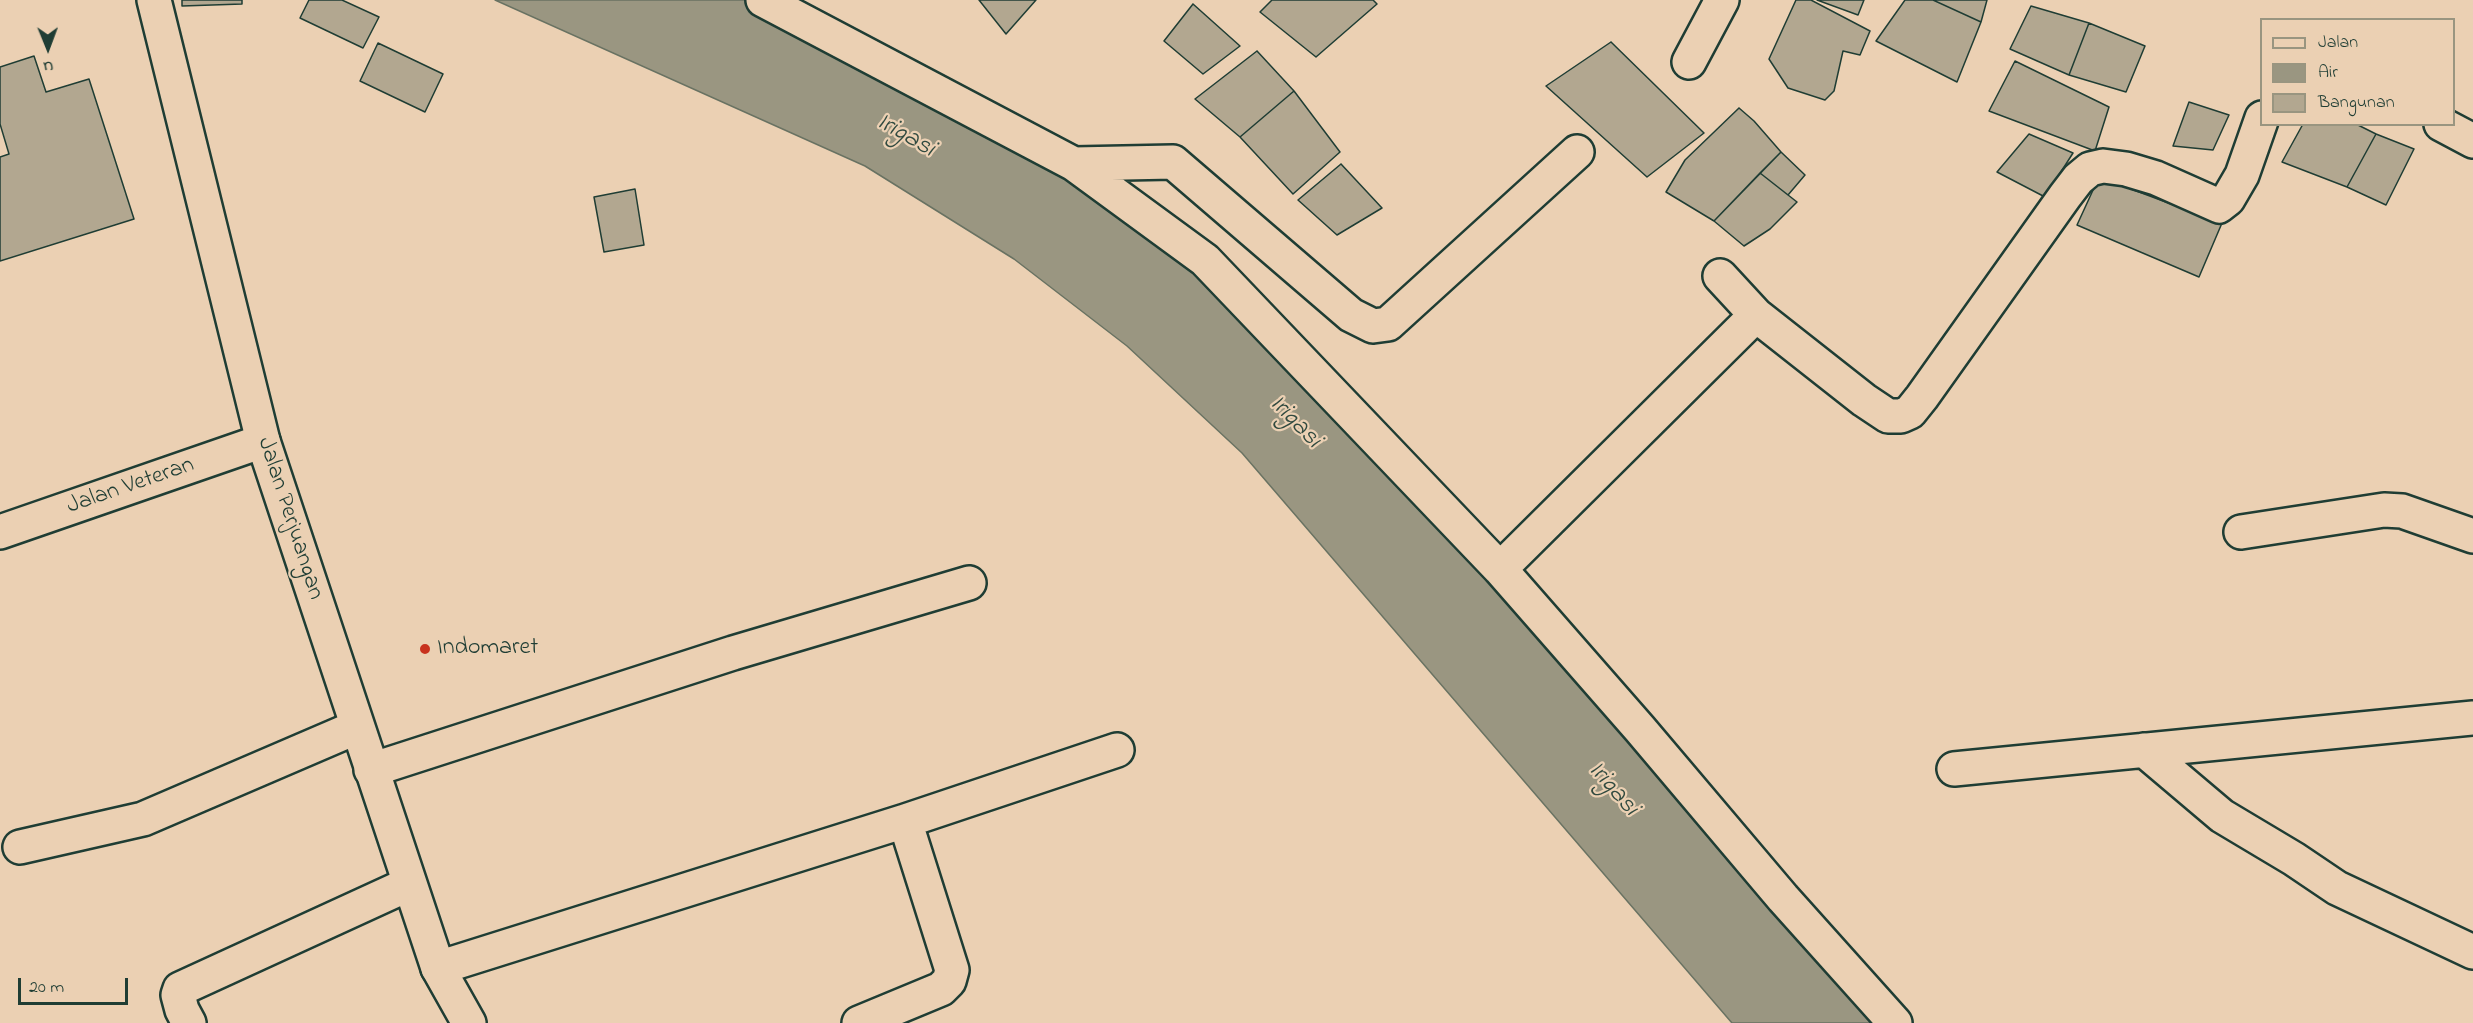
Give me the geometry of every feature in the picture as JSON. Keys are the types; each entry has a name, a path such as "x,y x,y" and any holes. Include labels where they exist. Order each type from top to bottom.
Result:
{"street":[{"name":"Jalan Perjuangan","path":"154,0 263,441 438,968 469,1023"},
{"path":"763,0 1074,164 1205,260 1500,569 1783,898 1894,1023"},
{"path":"1689,62 1722,0"},
{"path":"1720,276 1756,315 1864,400 1888,416 1901,416 1910,412 1922,397 2072,188 2090,169 2103,166 2126,169 2156,178 2219,206 2228,199 2242,175 2260,124"},
{"path":"2445,126 2473,141"},
{"path":"1074,164 1173,162 1351,315 1373,326 1388,324 1577,152"},
{"path":"1500,569 1756,315"},
{"name":"Jalan Veteran","path":"0,532 263,441"},
{"path":"2241,532 2384,510 2402,511 2473,536"},
{"path":"371,770 733,653 969,583"},
{"path":"1954,769 2467,722"},
{"path":"20,847 143,819 357,727"},
{"path":"438,968 905,821 1117,750"},
{"path":"2144,750 2222,816 2337,888 2473,952"},
{"path":"859,1023 941,989 949,981 952,970 905,821"},
{"path":"189,1023 178,995 180,989 410,884"}],"water":[{"name":"Irigasi","path":"495,0 781,0 1073,167 1300,354 1876,1023 1732,1023 1242,453 1127,346 1014,259 865,166"}],"building":[{"path":"182,0 242,0 242,4 182,6"},
{"path":"309,0 342,0 379,17 363,48 300,18"},
{"path":"979,0 1036,0 1006,34"},
{"path":"1272,0 1373,0 1377,4 1316,57 1260,12"},
{"path":"1796,0 1811,0 1870,31 1860,55 1843,51 1834,91 1825,100 1788,88 1769,59"},
{"path":"1817,0 1864,0 1858,15"},
{"path":"1905,0 1933,0 1981,22 1957,82 1876,41"},
{"path":"1933,0 1987,0 1981,22"},
{"path":"1193,4 1240,46 1203,74 1164,41"},
{"path":"2031,6 2089,23 2069,75 2010,49"},
{"path":"2089,23 2145,46 2126,92 2069,75"},
{"path":"1611,42 1704,133 1647,177 1546,86"},
{"path":"378,43 443,74 425,112 360,81"},
{"path":"1257,51 1294,91 1240,137 1195,99"},
{"path":"34,56 46,92 89,79 134,219 0,261 0,157 9,154 0,124 0,67"},
{"path":"2015,61 2109,107 2095,151 1989,111"},
{"path":"1294,91 1340,152 1293,194 1240,137"},
{"path":"2189,102 2229,115 2213,150 2173,146"},
{"path":"1739,108 1754,121 1781,152 1714,221 1666,192 1685,160"},
{"path":"2302,126 2360,126 2376,134 2347,187 2282,162"},
{"path":"2029,134 2073,153 2045,197 1997,172"},
{"path":"2376,134 2414,149 2386,205 2347,187"},
{"path":"1781,152 1805,175 1788,195 1760,173"},
{"path":"1341,164 1382,208 1337,235 1298,200"},
{"path":"1760,173 1797,202 1770,229 1744,246 1714,221"},
{"path":"2099,177 2222,223 2199,277 2077,225"},
{"path":"635,189 644,245 604,252 594,197"}],"place":[{"name":"Indomaret","path":"425,649"}]}
